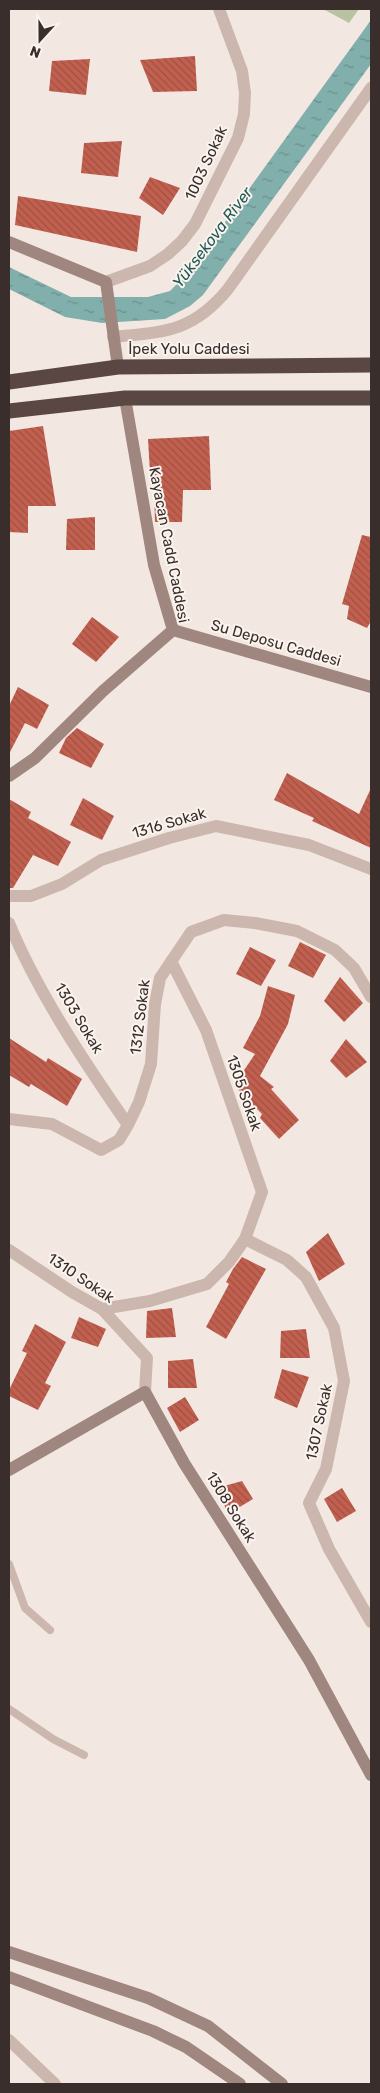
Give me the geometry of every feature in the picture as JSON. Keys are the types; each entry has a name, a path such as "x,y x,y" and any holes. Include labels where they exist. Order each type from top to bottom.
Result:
{"highway":[{"name":"İpek Yolu Caddesi","path":"9,382 118,367 371,365"},
{"path":"9,411 125,398 371,398"}],"street":[{"name":"1003 Sokak","path":"107,288 150,266 168,254 182,241 195,224 238,138 244,114 245,93 242,71 219,9"},
{"path":"113,332 166,332 190,322 211,308 228,290 371,88"},
{"path":"9,242 107,288 118,367"},
{"name":"Kayacan Cadd Caddesi","path":"9,776 36,758 103,691 172,630 154,565 125,398"},
{"name":"Su Deposu Caddesi","path":"172,630 371,687"},
{"name":"1316 Sokak","path":"9,896 31,896 62,884 102,860 169,838 216,826 309,844 371,869"},
{"name":"1312 Sokak","path":"9,1119 52,1124 101,1150 119,1140 138,1102 151,1064 155,1004 160,978 191,932 224,920 254,923 297,931 335,950 354,968 371,997"},
{"name":"1303 Sokak","path":"9,923 40,984 69,1034 128,1125"},
{"name":"1305 Sokak","path":"171,961 206,1030 262,1192 245,1239"},
{"path":"102,1309 150,1301 207,1284 229,1262 245,1239"},
{"name":"1307 Sokak","path":"245,1239 287,1260 306,1277 334,1328 344,1381 326,1469 308,1503 329,1549 371,1622"},
{"name":"1310 Sokak","path":"9,1250 72,1292 102,1309 147,1358 145,1392"},
{"path":"9,1470 145,1392"},
{"name":"1308 Sokak","path":"145,1392 184,1463 309,1660 371,1775"},
{"path":"9,1952 148,1998 208,2026 282,2084"},
{"path":"9,1977 153,2031 186,2047 240,2084"},
{"path":"9,2040 55,2084"}],"lane":[{"path":"9,1564 25,1608 50,1630"},
{"path":"9,1709 53,1739 84,1755"}],"green space":[{"path":"323,9 359,9 349,23"}],"water":[{"path":"371,20 371,64 203,295 190,306 165,319 102,323 65,317 9,289 9,267 71,297 148,297 170,291 189,272"}],"building":[{"path":"195,56 197,91 153,92 140,60"},
{"path":"90,59 86,95 49,91 52,61"},
{"path":"122,141 118,177 81,173 84,143"},
{"path":"150,177 180,188 163,215 139,198"},
{"path":"18,196 141,216 137,252 15,225"},
{"path":"43,426 56,506 28,506 28,533 9,532 9,431"},
{"path":"209,436 211,490 183,490 182,522 155,522 154,489 151,489 148,439"},
{"path":"95,517 95,550 66,550 67,519"},
{"path":"362,535 371,537 371,621 367,628 347,619 349,606 342,604"},
{"path":"92,617 119,637 96,662 72,644"},
{"path":"18,687 49,705 37,729 25,723 9,754 9,706"},
{"path":"77,728 104,744 91,768 59,753 66,738"},
{"path":"287,773 359,814 371,788 371,848 312,821 314,818 274,800"},
{"path":"83,798 114,816 102,840 70,825"},
{"path":"9,799 31,812 28,818 71,842 58,866 33,855 13,888 9,888"},
{"path":"300,942 326,955 313,978 288,966"},
{"path":"250,947 276,960 261,986 236,974"},
{"path":"340,977 363,1003 344,1022 324,1001"},
{"path":"268,986 295,995 288,1024 260,1076 274,1087 271,1089 299,1120 279,1139 260,1118 262,1114 234,1085 255,1054 243,1048 260,1016"},
{"path":"9,1038 46,1062 48,1058 82,1079 67,1106 31,1084 29,1087 9,1075"},
{"path":"346,1039 367,1062 346,1078 330,1061"},
{"path":"328,1233 345,1264 319,1281 306,1252"},
{"path":"242,1257 266,1269 226,1339 206,1327 229,1284 226,1282"},
{"path":"172,1308 176,1337 146,1338 147,1311"},
{"path":"79,1317 106,1329 98,1347 71,1338"},
{"path":"35,1324 66,1342 45,1383 51,1386 38,1410 9,1396 9,1390 27,1353 22,1351"},
{"path":"306,1329 310,1358 280,1358 281,1331"},
{"path":"193,1359 197,1388 168,1388 168,1361"},
{"path":"282,1369 309,1377 297,1408 274,1398"},
{"path":"185,1397 199,1420 180,1432 167,1408"},
{"path":"242,1481 253,1499 228,1514 217,1488"},
{"path":"342,1488 356,1511 337,1522 324,1499"}],"water label":[{"name":"Yüksekova River","path":"212,237"}]}
